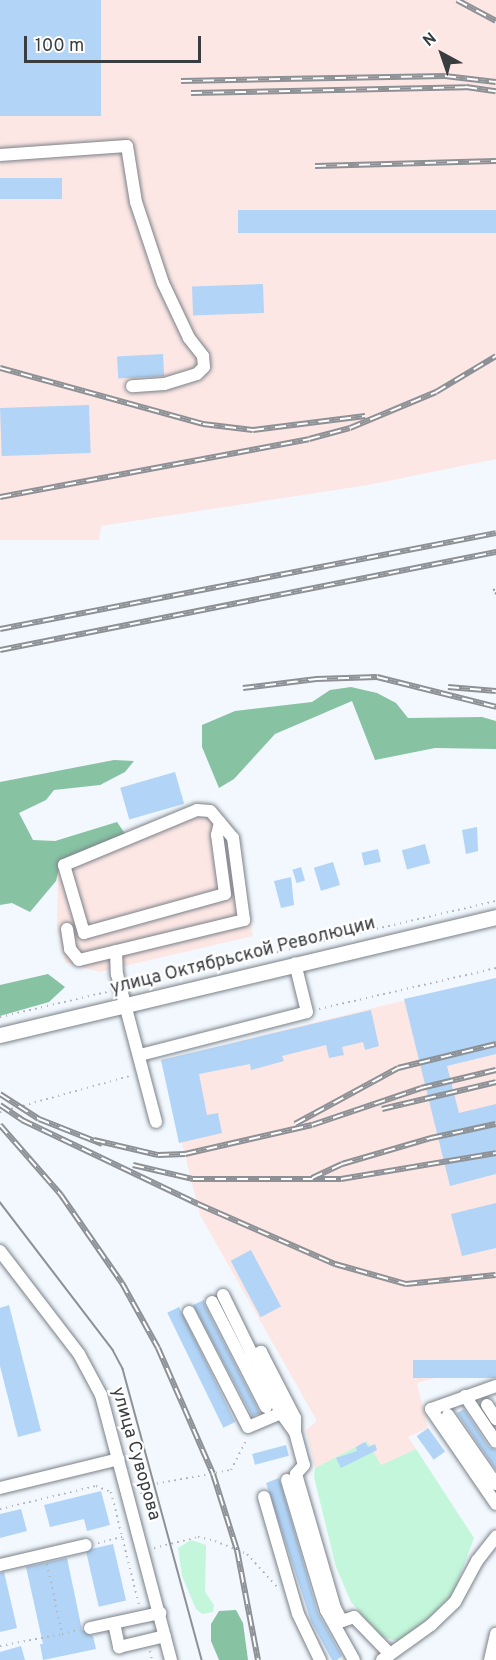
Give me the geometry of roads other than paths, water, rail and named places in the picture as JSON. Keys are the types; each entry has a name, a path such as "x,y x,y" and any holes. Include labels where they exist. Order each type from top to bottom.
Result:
{"main road":[{"name":"улица Октябрьской Революции","path":"0,1035 496,917"}],"street":[{"path":"0,155 127,146 136,202 163,283 189,338 203,356 204,367 197,374 164,384 132,386"},
{"path":"67,929 70,949 79,960 244,920 233,838 220,822 210,811 197,810 64,865 84,933 225,894 217,835 220,822"},
{"path":"116,951 121,989 156,1122"},
{"path":"140,1055 307,1012 295,963"},
{"name":"улица Суворова","path":"0,1251 91,1374 120,1459 171,1660"},
{"path":"266,1407 243,1361 218,1299 280,1413 295,1432"},
{"path":"189,1312 248,1427 280,1413"},
{"path":"243,1361 261,1352 295,1418 295,1432 304,1465 296,1474 335,1608 342,1621 354,1617 386,1657 431,1625 455,1602 477,1561 496,1537"},
{"path":"496,1386 431,1409 496,1504"},
{"path":"465,1396 496,1442"},
{"path":"486,1405 496,1419"},
{"path":"448,1415 496,1484"},
{"path":"0,1488 120,1459"},
{"path":"287,1480 326,1610 354,1660"},
{"path":"264,1497 298,1614 320,1660"},
{"path":"0,1565 86,1545"},
{"path":"90,1628 160,1613"},
{"path":"114,1623 119,1647 165,1636"},
{"path":"490,1660 496,1634"}],"tram line":[{"path":"0,1202 113,1350 123,1369 202,1660"}],"railway":[{"path":"457,0 496,21"},
{"path":"181,81 445,76 496,82"},
{"path":"191,93 466,87 496,91"},
{"path":"315,166 496,161"},
{"path":"0,497 309,439 350,428 436,392 496,356"},
{"path":"0,368 203,424 253,430 365,416"},
{"path":"0,629 496,533"},
{"path":"0,650 496,552"},
{"path":"243,688 316,679 377,677 496,707"},
{"path":"448,687 496,691"},
{"path":"295,1124 398,1068 496,1044"},
{"path":"94,1140 158,1155 185,1154 312,1125 421,1088 496,1070"},
{"path":"382,1109 496,1082"},
{"path":"0,1094 39,1119 102,1144"},
{"path":"0,1105 22,1120 198,1204 335,1264 406,1284 496,1275"},
{"path":"312,1178 342,1164 431,1138 496,1124"},
{"path":"0,1125 61,1195 122,1283 158,1348 213,1474 237,1550 258,1660"},
{"path":"133,1165 193,1179 341,1179 496,1153"}]}
